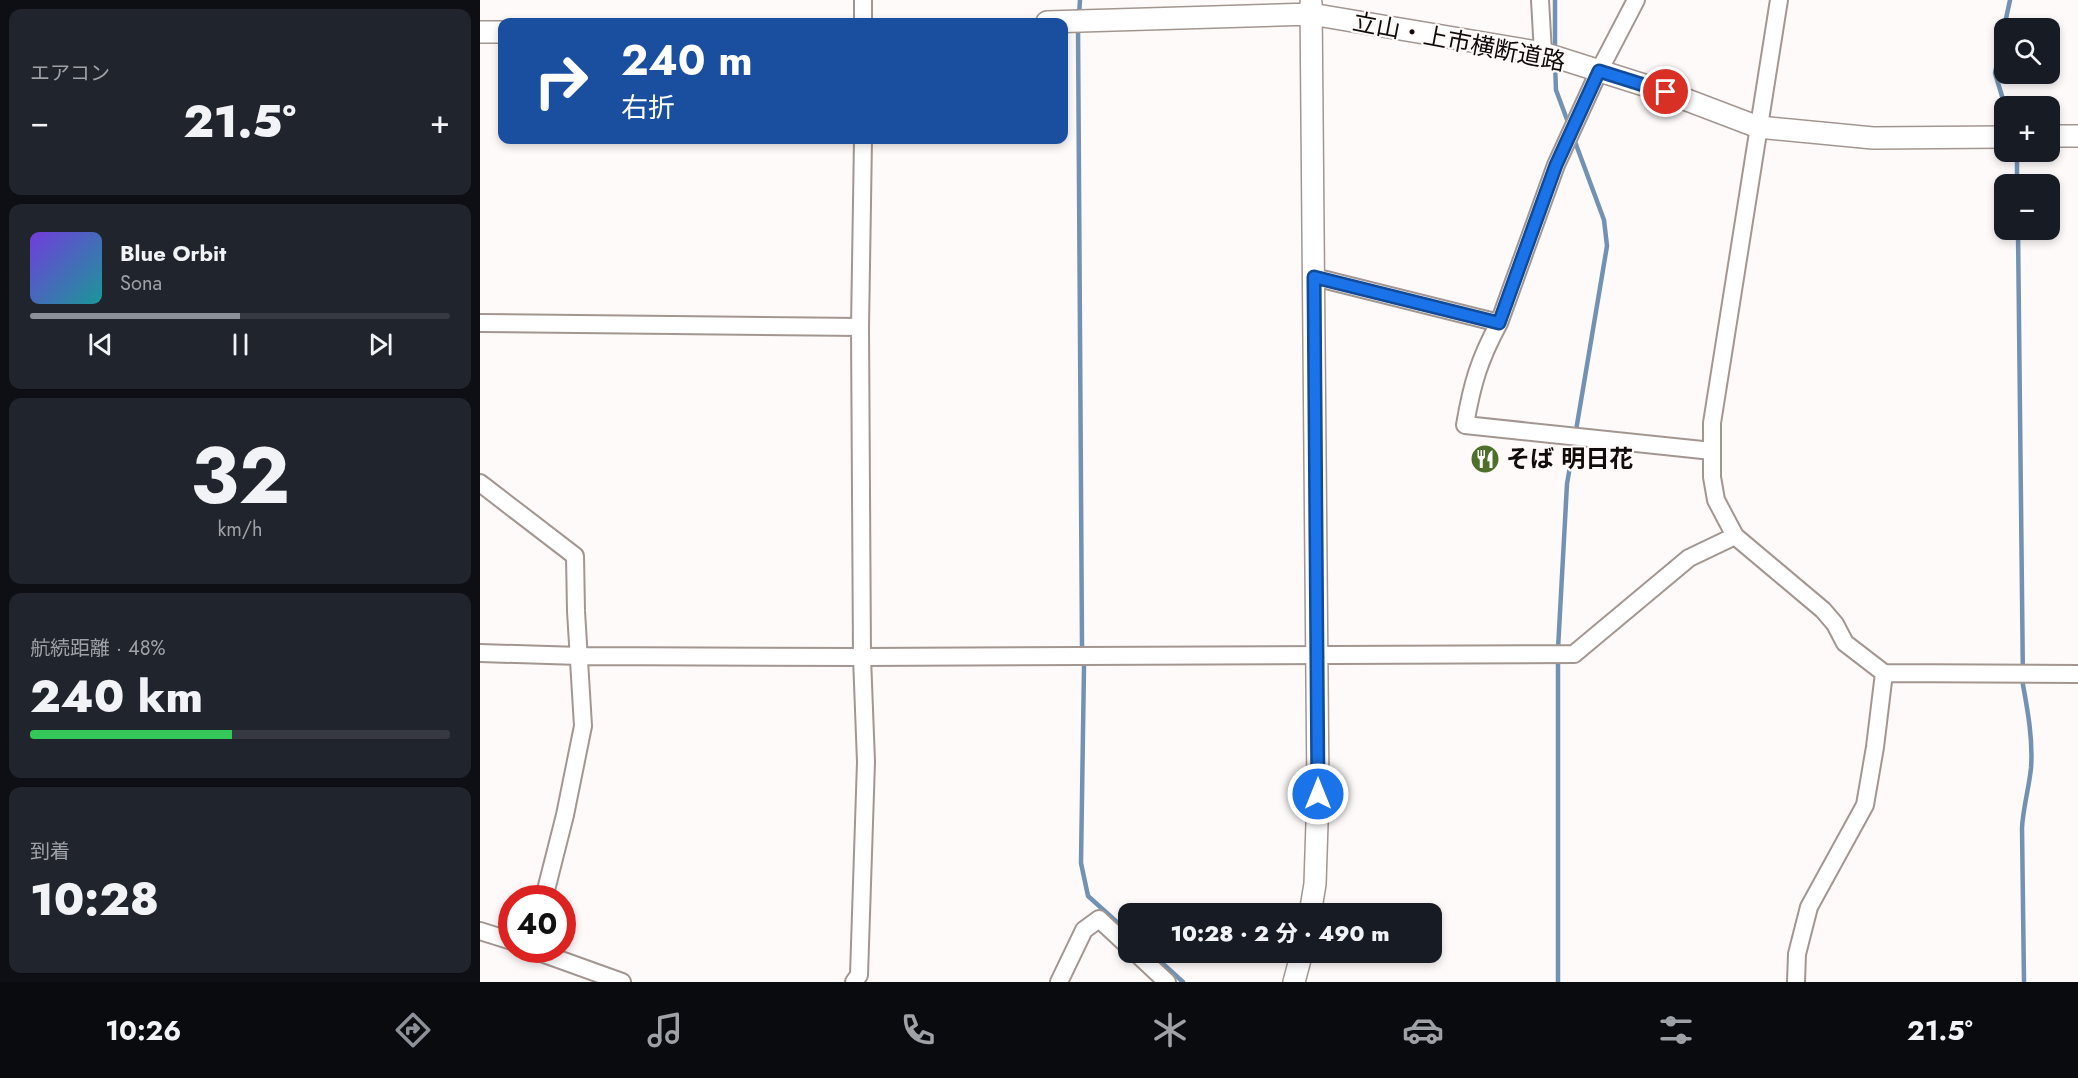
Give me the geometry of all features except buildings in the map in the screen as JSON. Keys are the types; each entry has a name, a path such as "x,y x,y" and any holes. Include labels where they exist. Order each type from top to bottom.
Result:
{"street":[{"path":"863,0 863,18"},
{"path":"1540,0 1551,56"},
{"path":"1636,0 1599,71 1556,165 1499,323 1480,361 1471,388 1465,425 1712,451"},
{"path":"1779,0 1712,423 1712,477 1716,500 1735,536 1823,610 1835,624 1845,643 1884,673 2078,674"},
{"path":"1311,7 1317,655 1317,816 1315,884 1312,903"},
{"name":"立山・上市横断道路","path":"1068,21 1311,7 1551,56 1666,92 1758,127 1873,138 1994,137"},
{"path":"480,32 498,32"},
{"path":"2060,136 2078,136"},
{"path":"854,982 859,975 866,762 862,657 860,327 863,144"},
{"path":"1314,277 1499,323"},
{"path":"480,323 860,327"},
{"path":"480,483 575,556 583,726 565,815 547,885"},
{"path":"480,653 580,656 862,657 1574,654 1689,558 1735,536"},
{"path":"1796,982 1797,954 1809,907 1865,806 1884,673"},
{"path":"1059,982 1084,930 1099,920 1118,937"},
{"path":"480,931 498,936"},
{"path":"569,963 622,982"},
{"path":"1147,963 1167,982"},
{"path":"1294,982 1299,963"}],"waterway":[{"path":"1079,15 1080,0"},
{"path":"1555,0 1555,50"},
{"path":"2006,18 2010,0"},
{"path":"1078,27 1084,667 1081,863 1088,896 1118,923"},
{"path":"1555,64 1556,90 1569,125"},
{"path":"1998,84 2002,96"},
{"path":"1558,649 1567,484 1607,246 1604,220 1574,139"},
{"path":"2017,162 2017,174"},
{"path":"2018,240 2023,685 2031,747 2030,776 2022,828 2024,982"},
{"path":"1558,658 1558,982"},
{"path":"1162,963 1183,982"}],"place":[{"name":"そば 明日花","path":"1485,459"}],"route":[{"path":"1318,794 1314,277 1499,323 1556,165 1599,71 1666,92"}]}
